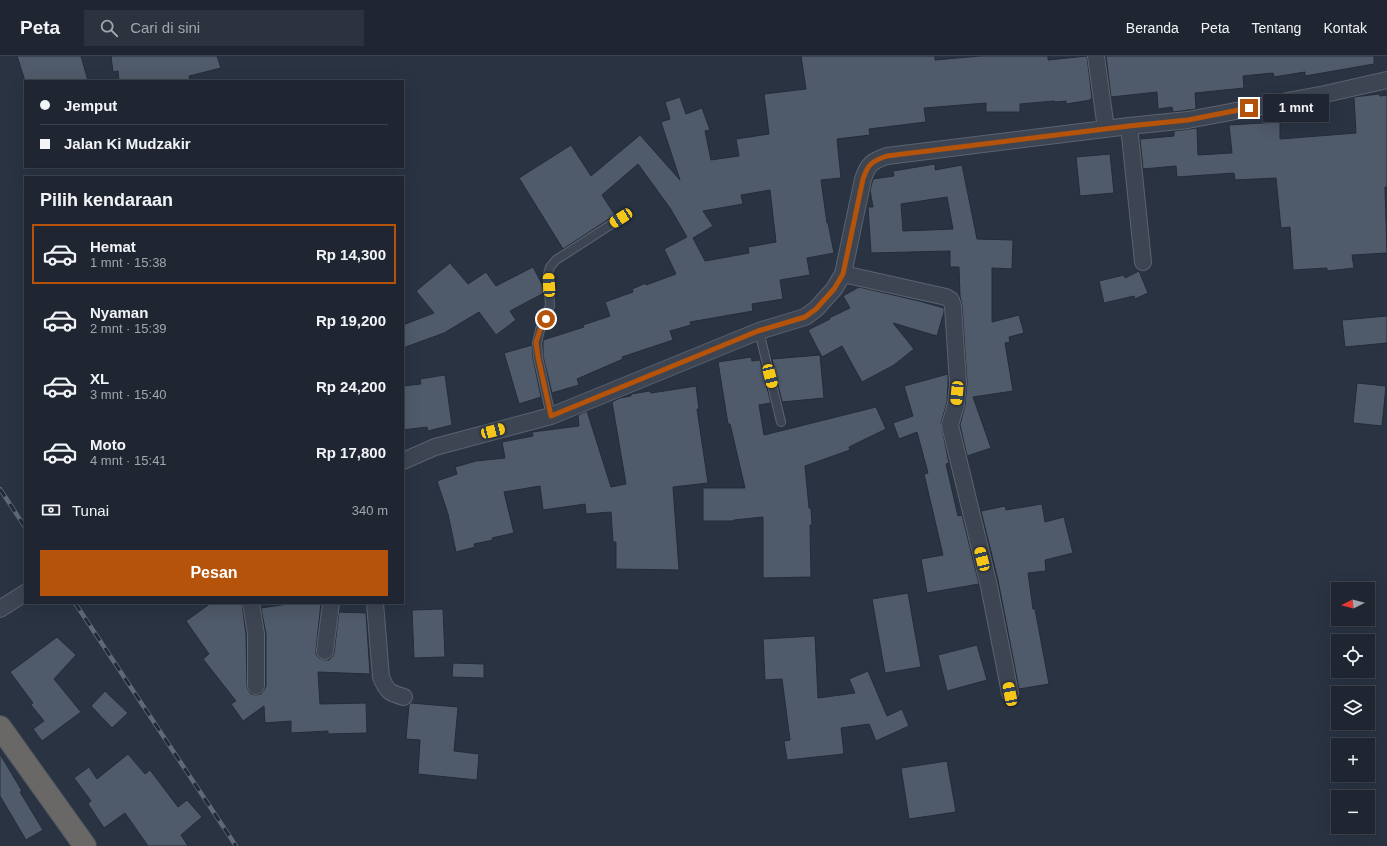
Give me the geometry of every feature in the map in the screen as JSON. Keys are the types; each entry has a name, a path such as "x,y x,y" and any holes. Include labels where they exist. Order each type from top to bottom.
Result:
{"highway":[{"path":"0,727 85,846"}],"street":[{"path":"1096,56 1106,129"},
{"path":"404,461 435,447 551,416 758,331 805,317 816,309 834,289 843,274 863,179 867,168 875,160 887,156 1188,120 1325,94 1387,80"},
{"path":"1129,126 1143,262"},
{"path":"843,274 946,297 951,300 953,306 958,383 956,404 950,425 989,586 1010,694"},
{"path":"0,609 24,594"},
{"path":"252,604 256,634 256,686"},
{"path":"325,651 331,604"},
{"path":"375,604 381,678 384,686 390,693 404,697"}],"lane":[{"path":"551,416 536,342 550,306 548,274 550,267 556,260 621,218"},
{"path":"758,331 781,422"}],"building":[{"path":"17,56 81,56 88,80 25,80"},
{"path":"111,56 217,56 221,68 189,76 190,80 119,80 118,71 113,72"},
{"path":"801,56 935,56 935,60 980,56 1048,56 1048,60 1087,56 1092,98 1091,100 1066,104 1066,101 1054,101 1020,104 1020,112 986,112 986,103 924,108 926,122 869,129 870,135 837,139 841,178 821,180 827,223 834,253 807,258 810,275 780,280 783,299 752,304 753,311 690,322 691,325 670,331 673,340 622,357 623,359 577,379 579,385 552,393 543,356 543,340 584,327 583,325 610,316 605,302 633,292 632,289 646,283 646,285 676,274 664,249 687,237 670,208 638,164 602,195 615,215 563,249 519,178 571,145 591,176 640,135 680,180 661,122 670,119 665,102 680,97 686,114 702,108 710,130 705,131 711,160 739,156 736,139 769,134 764,94 806,89","holes":["770,190 776,242 748,247 749,253 705,261 693,238 713,226 703,211 743,204 741,195"]},
{"path":"1106,56 1374,56 1374,64 1305,76 1305,72 1274,77 1273,73 1243,76 1244,88 1195,93 1196,109 1173,112 1172,107 1158,109 1157,92 1111,97"},
{"path":"1379,94 1380,96 1387,95 1387,187 1385,187 1387,253 1352,255 1354,268 1327,271 1327,268 1293,270 1290,227 1281,228 1276,178 1235,180 1234,173 1177,177 1176,166 1143,169 1140,139 1174,136 1174,131 1197,128 1198,155 1232,153 1229,125 1280,122 1280,139 1356,133 1354,97"},
{"path":"1110,154 1114,193 1080,196 1076,157"},
{"path":"935,164 935,170 962,165 977,239 1013,240 1012,269 992,268 992,322 1019,315 1024,333 1009,337 1010,342 1005,343 1013,391 973,397 991,448 967,456 960,425 965,405 967,382 959,267 950,267 950,251 871,253 868,207 873,207 870,190 873,179 894,176 893,171","holes":["947,197 953,229 903,231 901,204"]},
{"path":"450,263 468,284 486,272 496,286 533,267 543,286 544,293 510,311 516,320 496,335 479,312 444,333 404,348 404,325 434,313 416,291"},
{"path":"1139,271 1148,293 1135,299 1134,296 1104,303 1099,281 1124,275 1125,278"},
{"path":"859,287 944,308 937,336 893,323 914,349 894,365 862,382 842,346 822,357 808,330 850,308 843,296"},
{"path":"1387,316 1387,343 1345,347 1342,320"},
{"path":"532,345 533,358 541,397 519,404 504,353"},
{"path":"820,355 824,398 782,402 772,359"},
{"path":"751,357 752,361 760,360 771,403 759,405 764,435 876,407 886,429 849,447 850,450 805,466 812,525 810,525 811,577 763,578 763,517 734,521 703,521 703,488 745,488 730,424 728,424 718,362"},
{"path":"948,374 947,402 941,423 949,463 946,464 958,516 962,515 979,584 927,593 921,559 943,555 924,474 928,473 917,432 899,439 893,423 913,416 904,386"},
{"path":"445,375 452,425 428,431 427,427 404,430 404,386 421,384 420,379"},
{"path":"1357,383 1386,386 1382,426 1353,423"},
{"path":"696,386 699,409 697,409 708,483 673,487 679,570 616,569 616,542 613,542 611,512 586,514 585,504 543,510 540,486 504,492 514,533 492,538 493,540 474,544 475,547 456,552 448,514 437,481 457,474 455,467 476,461 505,458 502,442 533,436 532,432 579,426 578,415 587,411 611,487 626,484 612,402 620,398 631,396 631,394 650,391 651,393"},
{"path":"1042,504 1045,522 1064,517 1073,553 1045,560 1046,571 1028,573 1033,609 1035,609 1049,684 1019,689 998,580 981,511 1005,506 1006,510"},
{"path":"908,593 921,667 885,673 872,599"},
{"path":"210,604 242,604 246,635 247,686 251,694 256,695 261,694 266,686 266,634 261,608 288,604 321,604 316,654 319,658 324,660 329,660 334,653 339,612 366,613 370,674 318,672 320,704 366,703 367,733 328,734 328,731 291,733 291,721 265,723 264,706 243,721 231,704 236,701 203,659 209,654 186,621"},
{"path":"443,609 445,657 414,658 412,610"},
{"path":"815,636 818,698 855,693 849,679 868,671 887,716 902,709 909,726 876,741 869,724 841,728 844,754 787,760 784,741 790,740 782,679 765,680 763,639"},
{"path":"57,637 76,655 54,679 81,712 42,741 33,729 44,721 31,705 33,703 10,672"},
{"path":"977,645 987,680 947,691 938,655"},
{"path":"453,663 484,664 484,678 452,677"},
{"path":"105,691 128,713 112,728 91,706"},
{"path":"411,703 458,707 454,751 479,754 477,780 418,774 420,740 406,739 409,705"},
{"path":"0,754 22,791 20,792 43,830 26,840 0,796"},
{"path":"128,754 145,774 150,770 178,807 187,800 202,817 181,835 188,846 148,846 125,813 104,828 88,804 91,801 74,778 89,767 97,779"},
{"path":"947,761 956,812 909,819 901,768"}],"railway":[{"path":"0,489 24,525"},
{"path":"76,604 236,846"}],"route":[{"path":"546,319 536,342 551,416 758,331 805,317 816,309 834,289 843,274 863,179 867,168 875,160 887,156 1188,120 1249,108"}]}
